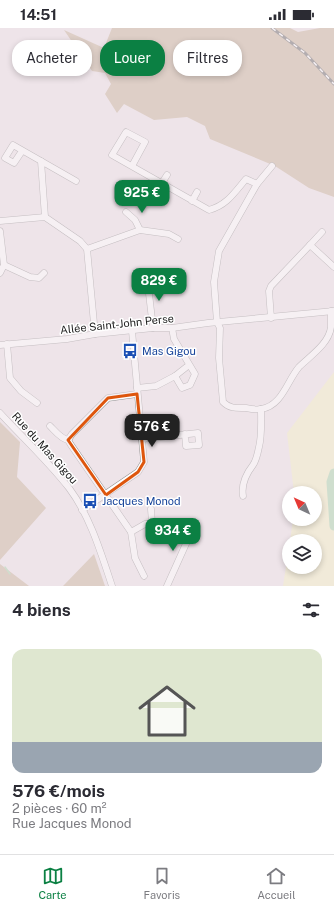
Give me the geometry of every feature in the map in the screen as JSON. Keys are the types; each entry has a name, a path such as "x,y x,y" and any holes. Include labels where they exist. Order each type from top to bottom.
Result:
{"street":[{"path":"132,166 145,142 126,132 112,155 209,210 218,208 229,199 246,179 257,184"},
{"path":"22,151 76,181"},
{"path":"41,161 45,217"},
{"path":"272,166 257,184 218,251 214,282 217,322 220,328 219,358 223,402 228,407 261,409 272,405 280,398 292,377 300,367 323,344 331,328 332,311"},
{"path":"162,183 167,175"},
{"path":"192,201 198,192"},
{"path":"126,212 135,220 140,230"},
{"path":"0,221 45,217 80,241 87,249 95,334"},
{"path":"87,249 140,230 169,234 178,239"},
{"path":"0,231 4,265 0,273"},
{"path":"271,318 269,291 271,286 322,232"},
{"path":"310,245 334,267"},
{"path":"4,265 30,277 39,278 44,273"},
{"path":"153,328 148,285 172,280"},
{"name":"Allée Saint-John Perse","path":"0,345 68,339 95,334 153,328 172,328 217,322 332,311"},
{"path":"172,328 174,339 195,374 190,385 182,388 175,376"},
{"path":"82,510 138,472 144,462 132,331"},
{"path":"8,344 10,378 21,390 37,403"},
{"path":"68,440 72,434 108,398 156,386 175,376 189,365"},
{"path":"243,496 243,482 250,467 254,465 260,446 261,409"},
{"name":"Rue du Mas Gigou","path":"0,413 69,489 89,524 112,586"},
{"path":"50,426 60,436 68,440 131,532 135,558 144,576"},
{"path":"142,439 185,434"},
{"path":"131,532 145,524 152,523 151,509"},
{"path":"167,586 194,526"}],"highlighted area":[{"path":"137,394 144,462 138,472 106,495 68,440 108,398"}],"shaded area":[{"path":"112,28 290,28 298,32 320,28 334,28 334,197 309,188 275,166 210,139 205,126 187,117 154,120 124,104 117,113 105,94 111,84 107,76 165,76 165,40 107,40"},
{"path":"64,30 86,40 71,40"},
{"path":"92,43 100,46 100,72 92,71"},
{"path":"334,372 334,586 283,586 285,574 322,574 322,534 291,534 292,526 322,526 322,486 293,486 287,433"},
{"path":"0,422 20,442 17,477 46,508 0,560"},
{"path":"94,554 105,586 63,586"},
{"path":"0,564 29,586 0,586"}],"waterway":[{"path":"334,473 331,482 334,526"},
{"path":"5,567 10,574"}],"railway":[{"path":"272,28 305,53 334,84"}],"place":[{"name":"Mas Gigou","path":"130,351"},
{"name":"Jacques Monod","path":"90,501"}]}
